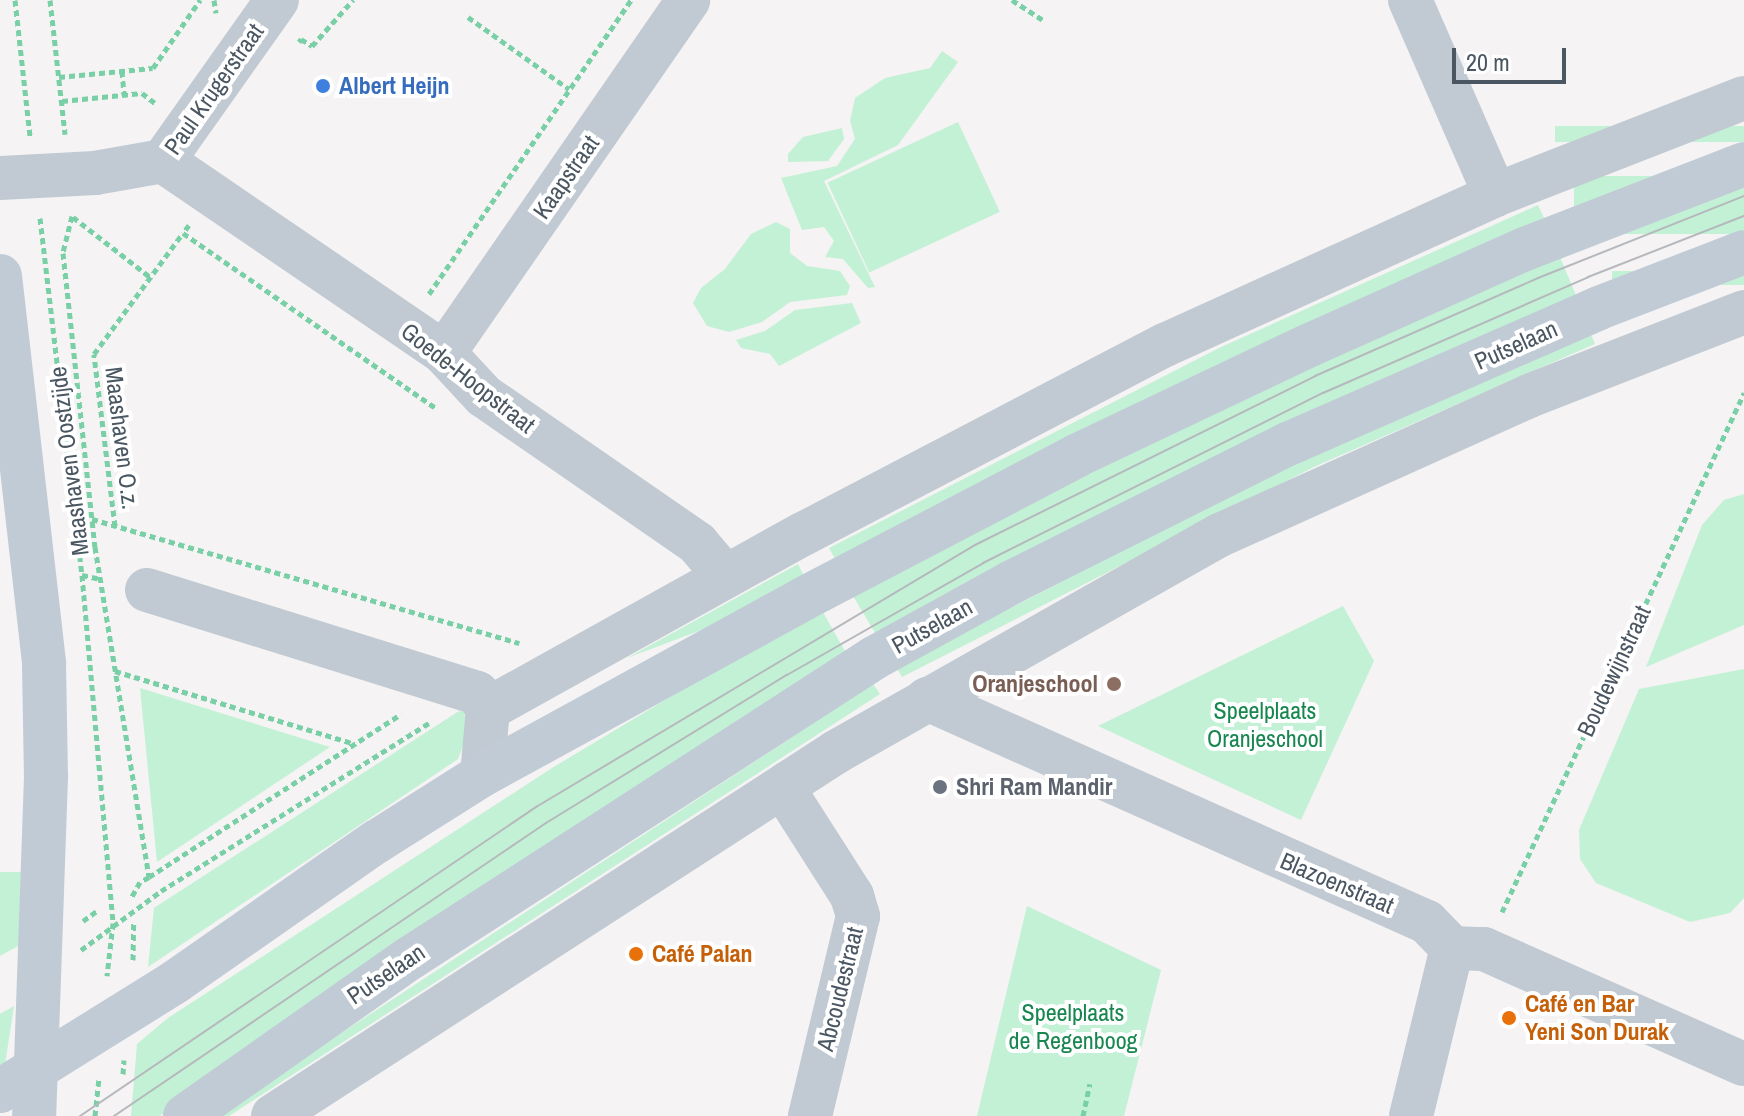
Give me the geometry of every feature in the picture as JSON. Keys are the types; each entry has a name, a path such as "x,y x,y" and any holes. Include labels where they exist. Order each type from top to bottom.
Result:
{"main road":[{"path":"17,1080 482,775 1076,456 1525,249 1744,164"},
{"name":"Putselaan","path":"185,1116 410,958 874,658 1012,582 1288,444 1599,308 1744,252"},
{"name":"Maashaven Oostzijde","path":"0,276 44,664 46,777 37,981 17,1080 34,1116"},
{"path":"37,981 74,1018 104,1025"}],"street":[{"name":"Paul Krugerstraat","path":"35,177 163,161 277,0"},
{"name":"Kaapstraat","path":"444,353 688,0"},
{"path":"1410,0 1495,195"},
{"path":"488,709 725,576 1165,345 1495,195 1744,98"},
{"name":"Goede-Hoopstraat","path":"163,161 444,353 484,396 697,543 725,576"},
{"path":"273,1116 788,783 927,699 1220,535 1529,396 1744,312"},
{"path":"147,590 477,693 488,709 482,775"},
{"name":"Blazoenstraat","path":"927,699 1427,922 1468,948 1744,1064"},
{"name":"Abcoudestraat","path":"788,783 799,814 852,896 858,916 810,1116"},
{"path":"1411,1116 1468,948"}],"path":[{"name":"Maashaven Oostzijde","path":"15,0 82,575 113,923"},
{"name":"Maashaven Oostzijde","path":"35,177 62,101 50,0"},
{"path":"59,77 153,68 200,0"},
{"name":"Paul Krugerstraat","path":"292,51 301,39 312,46 353,0"},
{"name":"Kaapstraat","path":"419,308 631,0"},
{"path":"1012,0 1044,21"},
{"path":"468,17 569,89"},
{"path":"122,71 124,95"},
{"name":"Paul Krugerstraat","path":"62,101 142,93 163,109"},
{"name":"Maashaven Oostzijde","path":"35,177 72,216 63,253 92,519 149,877"},
{"path":"82,226 150,277 192,221 184,214"},
{"name":"Goede-Hoopstraat","path":"183,233 444,414"},
{"name":"Maashaven O.z.","path":"115,526 94,354 150,277"},
{"name":"Boudewijnstraat","path":"1468,948 1744,393"},
{"path":"92,519 519,643"},
{"path":"115,671 353,744"},
{"path":"131,898 140,882 414,706"},
{"path":"132,975 134,921"},
{"path":"1083,1116 1090,1084"}],"green space":[{"path":"942,51 958,62 898,145 824,181 875,287 868,288 843,259 825,257 834,241 824,227 802,230 781,178 837,166 855,139 850,121 855,98 885,78 930,68"},
{"path":"958,122 1000,212 869,273 827,183"},
{"path":"1555,126 1744,126 1744,142 1555,142"},
{"path":"842,128 844,139 828,161 788,162 788,154 803,137"},
{"path":"1574,176 1744,176 1744,234 1574,234"},
{"path":"1538,205 1544,218 839,566 829,548 1221,347"},
{"path":"776,222 790,229 790,253 807,266 840,271 850,286 847,295 790,302 762,322 729,332 707,326 693,303 701,288 725,269 751,234"},
{"path":"1557,250 1578,300 880,641 850,591 967,528"},
{"path":"1612,271 1744,271 1744,285 1612,285"},
{"path":"852,303 861,323 779,366 770,354 741,348 736,340 765,331 795,310"},
{"path":"1590,332 1595,344 1316,466 902,677 896,667 1308,455"},
{"path":"1744,494 1744,625 1646,667 1702,525 1724,500"},
{"path":"798,564 805,578 707,628 627,658"},
{"name":"Speelplaats Oranjeschool","path":"1343,606 1374,661 1301,820 1098,726"},
{"path":"820,607 849,658 354,980 160,1116 131,1116 137,1044 168,1018 552,768"},
{"path":"1744,669 1744,898 1730,913 1690,922 1596,883 1580,859 1579,830 1639,689"},
{"path":"873,684 880,694 229,1116 215,1116"},
{"path":"140,688 330,747 157,862"},
{"path":"459,711 464,712 469,731 458,759 148,967 154,908"},
{"path":"0,872 25,872 20,945 0,956"},
{"name":"Speelplaats de Regenboog","path":"1027,906 1161,970 1124,1116 977,1116"},
{"path":"14,1006 4,1071 0,1073 0,1014"}],"tram line":[{"path":"80,1116 536,807 975,545 1315,376 1538,278 1744,196"},
{"path":"114,1116 546,823 787,675 983,563 1323,393 1588,277 1744,216"}],"place":[{"name":"Albert Heijn","path":"323,86"},
{"name":"Oranjeschool","path":"1114,684"},
{"name":"Shri Ram Mandir","path":"940,787"},
{"name":"Café Palan","path":"636,954"},
{"name":"Café en Bar Yeni Son Durak","path":"1509,1018"}]}
